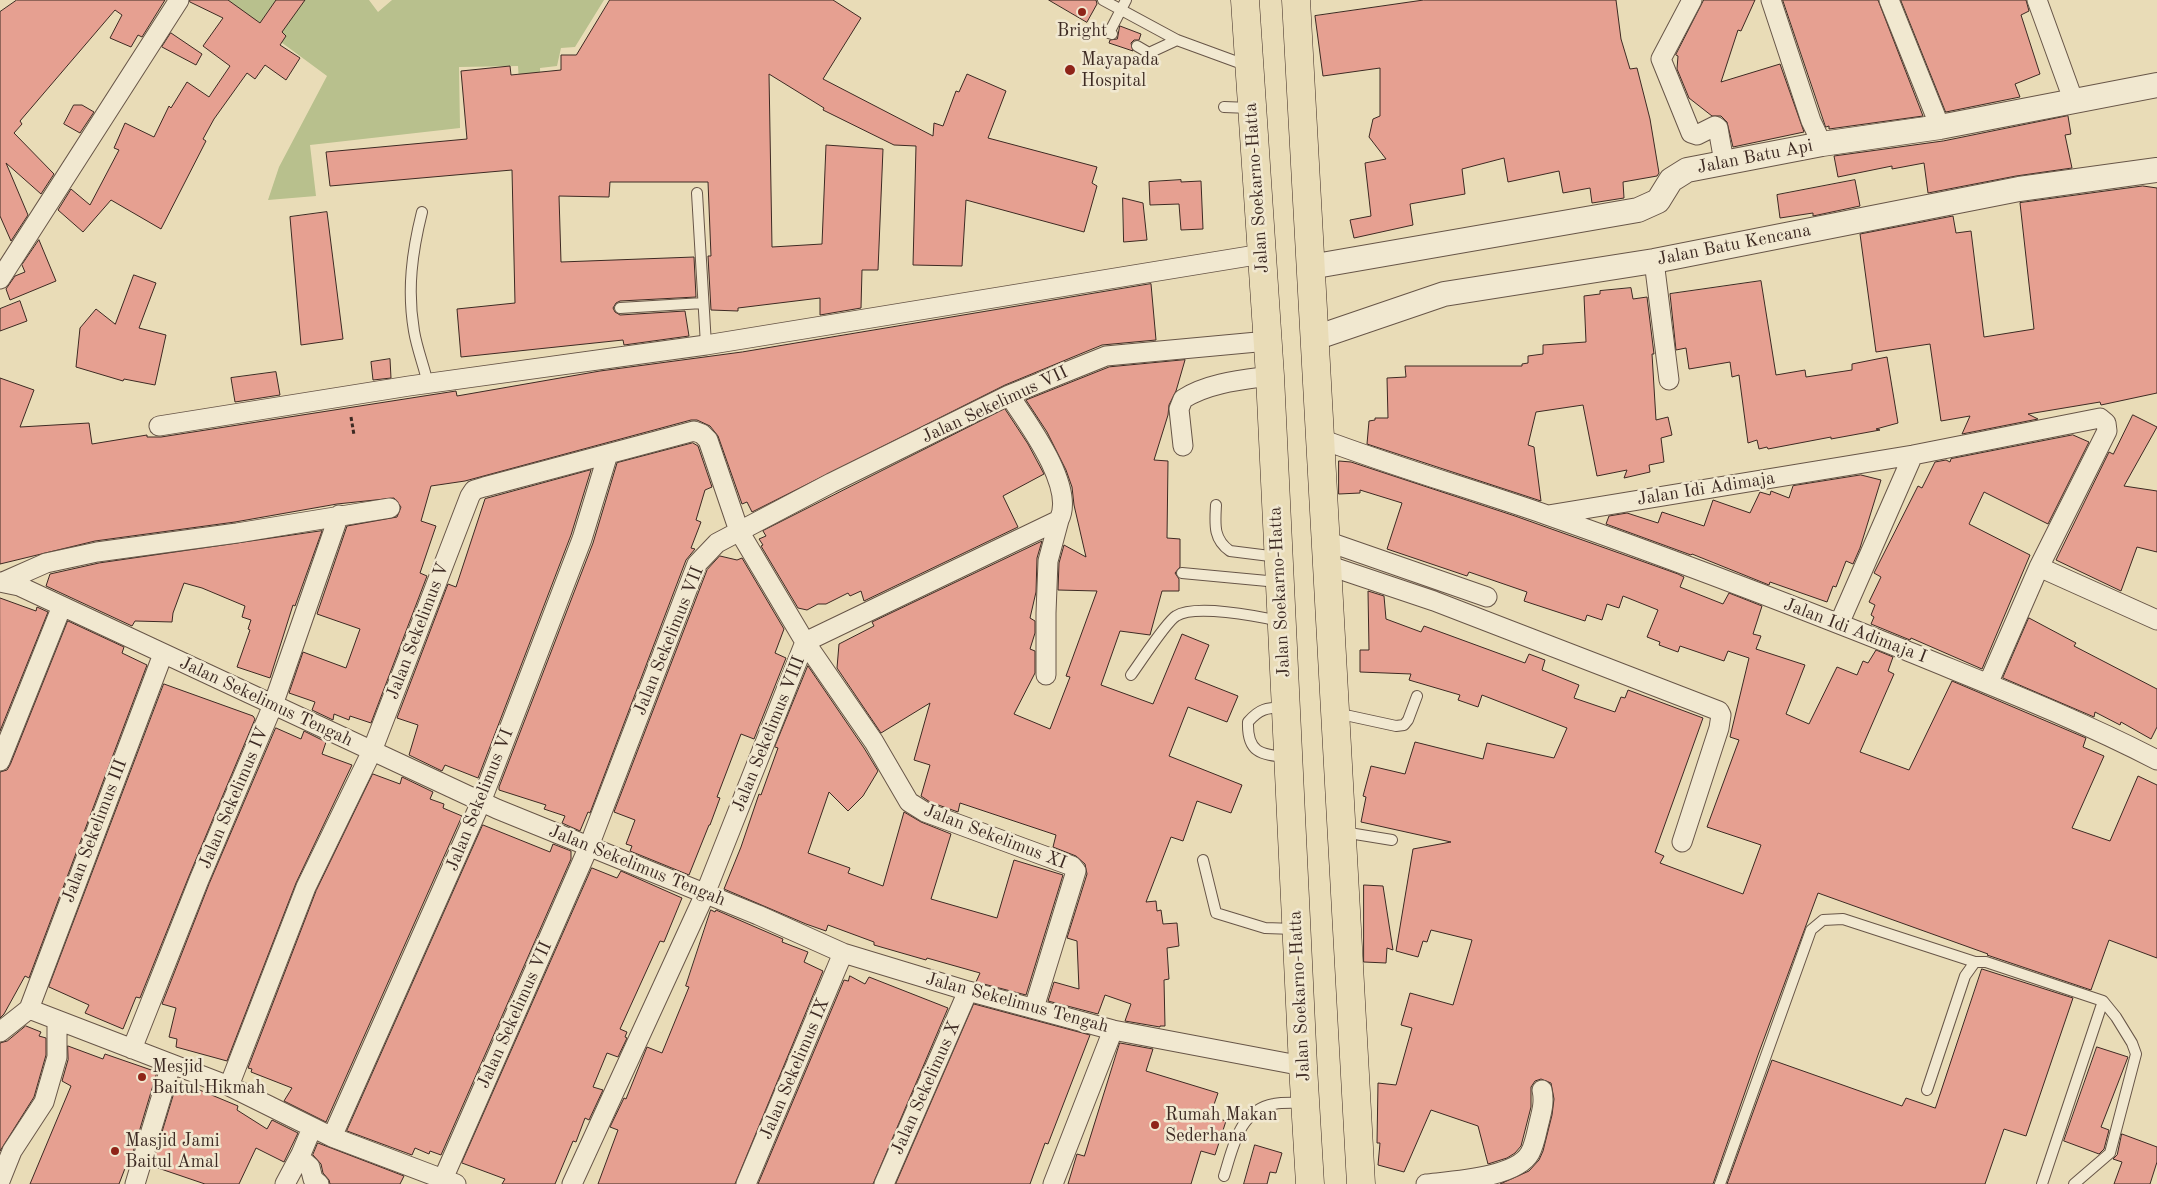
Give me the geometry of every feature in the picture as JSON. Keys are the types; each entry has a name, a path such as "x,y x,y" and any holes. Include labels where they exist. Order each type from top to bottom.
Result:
{"highway":[{"name":"Jalan Soekarno-Hatta","path":"1245,0 1270,376 1310,1184"},
{"path":"1296,0 1361,1184"}],"street":[{"path":"0,279 179,0"},
{"path":"1692,0 1663,54 1663,66 1691,133 1697,135 1715,126 1718,128 1724,162"},
{"path":"1771,0 1811,121 1822,144"},
{"path":"1889,0 1940,128"},
{"path":"2037,0 2074,102"},
{"name":"Jalan Batu Api","path":"1310,267 1638,210 1658,201 1671,180 1687,170 1724,162 1822,144 1940,128 2157,85"},
{"name":"Jalan Batu Kencana","path":"1315,338 1444,294 1654,261 2019,190 2157,170"},
{"path":"159,426 428,384 706,345 1262,254"},
{"path":"1654,261 1669,380"},
{"name":"Jalan Sekelimus VII","path":"449,1182 589,846 697,564 717,543 1009,395 1106,356 1268,341"},
{"path":"1183,446 1179,409 1183,399 1192,393 1236,380 1270,376"},
{"path":"1009,395 1044,447 1063,495 1062,514 1048,560 1046,675"},
{"name":"Jalan Idi Adimaja","path":"1320,439 1547,515 1913,455 2100,418 2106,423 2107,431 2039,567"},
{"name":"Jalan Sekelimus V","path":"229,1086 306,887 372,752 470,496 474,490 694,431 702,434 708,440 739,531"},
{"name":"Jalan Sekelimus VI","path":"332,1137 481,802 582,539 608,454"},
{"path":"1840,624 1913,455"},
{"path":"2,582 46,563 97,552 237,533 390,508"},
{"name":"Jalan Sekelimus IV","path":"132,1049 199,880 273,705 339,515"},
{"name":"Jalan Idi Adimaja I","path":"1547,515 1840,624 1988,684 2121,742 2157,760"},
{"name":"Jalan Sekelimus VIII","path":"572,1184 705,894 806,642 1059,520"},
{"name":"Jalan Sekelimus XI","path":"739,531 806,642 874,742 910,802 925,812 1072,866 1076,871 1034,1008"},
{"path":"1327,553 1487,597"},
{"path":"1327,553 1434,601 1719,712 1721,715 1719,728 1682,842"},
{"path":"1988,684 2039,567 2157,620"},
{"name":"Jalan Sekelimus Tengah","path":"2,582 19,586 481,802 843,953 968,991 1113,1030 1303,1066"},
{"path":"0,761 62,606"},
{"name":"Jalan Sekelimus III","path":"29,1009 163,654"},
{"name":"Jalan Sekelimus IX","path":"746,1184 843,953"},
{"name":"Jalan Sekelimus X","path":"884,1184 968,991"},
{"path":"0,1032 29,1009 229,1086 332,1137 449,1182"},
{"path":"0,1181 12,1151 44,1102 57,1057 57,1020"},
{"path":"1053,1184 1113,1030"},
{"path":"135,1184 171,1064"},
{"path":"1426,1184 1471,1178 1508,1170 1524,1160 1530,1154 1535,1140 1544,1100 1542,1090"},
{"path":"285,1184 312,1128"},
{"path":"301,1154 302,1160 313,1171 313,1180 319,1184"}],"lane":[{"path":"1103,0 1176,40 1249,66"},
{"path":"1112,34 1108,33 1126,0"},
{"path":"1137,46 1148,53 1176,40"},
{"path":"1224,107 1251,108"},
{"path":"697,193 702,303 706,345"},
{"path":"422,212 413,249 410,283 414,331 428,384"},
{"path":"620,308 702,303"},
{"path":"1216,505 1215,534 1223,546 1230,551 1279,570"},
{"path":"1182,573 1279,570"},
{"path":"1131,675 1175,617 1186,612 1203,611 1248,615 1282,621"},
{"path":"1335,713 1396,726 1404,725 1408,720 1417,696"},
{"path":"1286,707 1268,708 1256,712 1248,722 1247,736 1251,746 1259,752 1270,756 1288,757"},
{"path":"1342,832 1392,840"},
{"path":"1203,860 1216,913 1265,928 1296,929"},
{"path":"1720,1184 1811,930 1823,920 1843,919 1975,962 1986,962 2103,1001 2127,1032 2136,1054 2110,1153 2074,1184"},
{"path":"1927,1090 1966,976 1975,962"},
{"path":"2042,1184 2103,1001"},
{"path":"1224,1176 1237,1133 1251,1114 1272,1104 1305,1103"}],"green space":[{"path":"224,0 369,0 378,12 392,0 604,0 575,47 561,48 557,66 540,68 541,93 520,97 518,66 459,67 460,128 310,145 316,196 268,200 279,167 327,76"}],"building":[{"path":"17,0 165,0 142,37 138,35 131,47 110,38 122,15 115,10 20,121 22,124 14,133 54,174 41,194 6,163 28,215 11,241 0,216 0,12"},
{"path":"190,0 228,0 260,23 276,0 305,0 282,32 286,36 280,45 300,58 286,80 265,65 255,79 247,73 214,119 203,139 206,141 161,229 111,200 83,232 58,210 71,189 90,205 119,150 114,148 125,123 154,137 169,106 171,108 187,82 209,97 230,66 203,46 223,18 190,2"},
{"path":"610,0 833,0 861,18 823,79 933,136 934,123 943,126 956,91 959,92 967,74 1006,91 988,138 1097,167 1092,183 1097,186 1084,232 966,200 962,266 913,265 916,146 894,145 823,110 824,108 769,74 772,247 822,244 826,145 883,149 878,270 862,270 861,308 820,315 820,298 738,308 738,311 711,310 708,256 711,256 708,182 610,182 609,197 559,196 561,262 694,257 696,297 620,301 613,308 620,315 685,311 689,336 624,345 623,340 461,357 457,309 515,303 512,170 330,186 326,152 467,139 461,71 510,66 511,75 561,70 561,55 576,55"},
{"name":"Bright","path":"1049,0 1096,0 1097,4 1087,22"},
{"path":"1424,0 1616,0 1621,39 1630,69 1637,68 1650,119 1659,173 1657,176 1623,182 1624,198 1592,203 1590,188 1563,193 1559,171 1508,182 1504,158 1462,169 1465,194 1410,204 1413,225 1354,238 1350,220 1371,216 1365,163 1386,159 1369,137 1373,119 1380,116 1380,68 1323,76 1315,16"},
{"path":"1704,0 1755,0 1741,31 1738,30 1721,82 1780,64 1804,132 1733,147 1727,122 1721,116 1712,116 1689,98 1677,69 1678,56 1676,55"},
{"path":"1783,0 1878,0 1923,116 1829,129 1829,126 1826,127"},
{"path":"1901,0 2026,0 2029,11 2021,15 2040,74 2015,84 2020,97 1946,112"},
{"path":"1120,26 1141,34 1139,40 1134,40 1131,43 1133,51 1109,43 1110,40 1117,39"},
{"path":"171,33 202,54 196,65 162,47"},
{"path":"74,105 82,105 94,112 80,133 64,124"},
{"path":"2068,116 2071,134 2065,135 2072,168 2016,176 1928,193 1924,163 1892,169 1892,166 1838,177 1834,156 1943,141"},
{"path":"1181,180 1181,182 1201,181 1203,229 1181,230 1179,204 1150,205 1149,182"},
{"path":"1855,180 1860,206 1813,216 1813,213 1780,218 1777,195"},
{"path":"2143,186 2157,188 2157,393 2101,405 2100,402 2028,414 2038,419 1962,434 1970,416 1941,421 1930,344 1876,352 1860,234 1953,216 1956,233 1971,231 1984,337 2034,329 2020,203"},
{"path":"1123,198 1143,203 1147,240 1124,242"},
{"path":"327,212 343,339 301,345 290,217"},
{"path":"39,240 56,281 10,300 6,289 15,276 25,272 22,265"},
{"path":"134,275 156,283 139,328 166,335 155,385 124,379 123,381 76,367 80,328 96,309 115,324"},
{"path":"1761,281 1776,375 1805,370 1806,377 1852,370 1852,364 1887,357 1898,423 1876,429 1880,430 1768,449 1767,447 1759,449 1757,440 1748,443 1739,375 1732,377 1730,362 1689,369 1686,348 1676,350 1670,294"},
{"path":"1151,284 1156,340 1102,345 1005,385 752,512 747,502 742,504 718,436 710,426 697,420 691,420 465,481 431,486 421,521 436,526 420,573 427,576 371,723 350,716 349,720 334,714 333,720 312,710 315,702 289,693 303,652 346,668 360,629 317,614 347,526 397,517 401,507 394,498 337,504 235,522 95,541 0,564 0,378 34,390 20,427 89,423 92,444 147,435 147,437 161,437 456,391 457,396 600,371 742,352"},
{"path":"1631,288 1633,299 1647,297 1654,354 1652,354 1656,420 1668,417 1672,435 1661,438 1664,462 1649,465 1650,472 1624,478 1627,470 1597,476 1583,405 1536,412 1528,445 1534,447 1541,501 1367,444 1369,421 1375,420 1375,418 1388,418 1387,378 1406,377 1405,366 1522,366 1522,364 1528,363 1528,356 1543,354 1543,345 1586,342 1584,296 1600,294 1600,291"},
{"path":"20,301 27,321 0,331 0,309"},
{"path":"390,359 391,378 373,380 371,362"},
{"path":"1185,360 1176,391 1169,405 1168,415 1154,460 1168,461 1167,538 1180,539 1180,567 1175,573 1179,579 1179,591 1162,591 1150,635 1120,631 1101,685 1153,704 1182,634 1209,645 1195,679 1238,696 1227,722 1188,707 1169,756 1242,785 1231,813 1197,801 1183,841 1171,837 1146,902 1156,901 1157,911 1161,910 1163,924 1177,923 1179,946 1167,948 1169,979 1164,980 1165,1026 1160,1027 1125,1021 1131,1004 1105,995 1098,1014 1048,1001 1054,982 1079,989 1077,941 1067,938 1087,874 1085,864 1076,856 1053,847 1056,835 960,803 958,812 930,802 921,796 930,765 914,760 930,703 881,733 837,668 839,644 874,626 872,622 1042,541 1037,558 1036,592 1030,618 1035,621 1035,633 1030,649 1035,651 1035,673 1014,714 1050,729 1070,677 1066,676 1097,591 1058,590 1059,563 1064,545 1086,557 1074,505 1072,487 1066,470 1047,432 1026,400 1109,367"},
{"path":"276,372 280,395 235,402 231,378"},
{"path":"1005,409 1028,444 1044,474 1003,496 1018,527 864,601 861,591 850,596 848,593 826,604 818,604 807,610 798,608 761,546 763,545 759,539 766,536 763,531"},
{"path":"2133,415 2157,427 2124,486 2157,491 2157,552 2137,547 2121,591 2056,560 2109,452 2113,454"},
{"path":"2073,435 2089,442 2048,524 1984,492 1969,524 2030,555 1982,669 1911,638 1910,640 1871,624 1874,617 1871,615 1875,605 1869,602 1881,577 1874,573 1918,486 1922,488 1935,462 1946,460 1950,462 1951,459"},
{"path":"693,443 698,446 712,487 705,490 696,520 701,522 691,548 695,549 686,560 590,813 588,812 580,831 562,823 565,816 544,809 546,805 499,790 499,787 593,543 617,463"},
{"path":"1339,461 1351,462 1515,516 1678,574 1684,577 1680,587 1723,604 1729,593 1762,606 1753,634 1761,636 1756,649 1805,665 1786,714 1809,724 1837,667 1857,675 1863,661 1868,663 1876,650 1893,657 1888,671 1894,674 1860,752 1909,770 1952,681 2086,738 2083,747 2104,756 2072,828 2110,841 2138,776 2157,785 2157,958 2109,940 2091,990 1987,955 1818,893 1713,1184 1500,1184 1529,1171 1539,1160 1543,1151 1554,1099 1551,1083 1541,1079 1535,1081 1531,1087 1531,1107 1521,1146 1507,1158 1488,1164 1478,1126 1431,1110 1404,1172 1378,1165 1380,1143 1377,1143 1378,1083 1396,1085 1412,1028 1401,1025 1410,993 1453,1005 1472,940 1431,930 1427,942 1423,941 1418,957 1396,951 1413,849 1451,842 1361,822 1366,797 1363,796 1371,766 1405,774 1415,742 1483,759 1487,743 1554,758 1567,728 1482,695 1478,707 1458,700 1460,695 1409,680 1411,674 1360,672 1360,650 1369,650 1368,591 1384,596 1386,619 1421,632 1424,626 1525,663 1529,654 1545,660 1542,670 1579,685 1574,698 1615,712 1621,697 1625,698 1628,690 1703,718 1655,852 1664,856 1660,863 1743,894 1761,845 1707,827 1739,740 1730,737 1749,658 1728,651 1724,661 1680,646 1678,652 1659,645 1660,642 1647,637 1658,610 1623,596 1619,608 1607,604 1602,620 1587,615 1585,621 1524,601 1527,592 1469,572 1467,576 1387,549 1402,503 1360,490 1360,493 1339,494"},
{"path":"591,470 571,535 478,778 445,765 442,771 409,755 418,725 397,718 448,584 456,587 485,499"},
{"path":"1861,475 1881,480 1860,548 1853,564 1846,561 1836,587 1833,586 1827,602 1770,582 1769,585 1692,554 1606,524 1609,516 1627,513 1658,523 1662,512 1704,526 1713,500 1750,513 1760,492 1770,495 1771,491 1789,498 1793,486"},
{"path":"322,531 295,606 293,605 270,678 237,667 250,630 248,629 251,620 242,617 245,606 202,588 184,583 173,613 172,622 135,621 132,626 46,586 50,574 99,563"},
{"path":"720,556 737,560 742,558 784,629 775,653 786,658 754,739 741,734 717,797 720,798 689,875 630,851 632,846 626,844 635,820 614,812 707,570"},
{"path":"0,598 36,611 37,607 48,612 0,731"},
{"path":"2029,618 2076,643 2074,646 2157,689 2157,727 2151,739 2121,722 2120,725 2095,712 2094,717 2003,678"},
{"path":"68,621 124,647 122,653 147,665 29,978 25,976 0,1018 0,772 7,770 10,765"},
{"path":"808,666 878,771 863,796 848,811 829,792 808,853 850,868 848,873 883,886 904,812 921,822 951,834 931,899 997,918 1014,860 1063,875 1026,995 976,982 980,973 874,945 874,942 828,925 826,931 806,924 724,889 778,748 775,747"},
{"path":"164,684 253,716 255,719 140,998 136,997 123,1029 85,1013 89,1005 49,987"},
{"path":"276,728 301,739 304,731 326,742 322,754 352,765 296,883 227,1061 176,1047 177,1039 169,1037 176,1008 162,1004 209,884"},
{"path":"373,774 400,784 402,777 433,792 430,799 444,804 443,808 462,816 326,1122 284,1101 292,1088 251,1072 252,1069 248,1068 316,891"},
{"path":"483,825 550,852 553,844 571,851 571,859 441,1155 430,1151 429,1154 415,1148 412,1155 347,1131"},
{"path":"592,868 617,878 621,871 682,898 664,942 660,941 620,1029 627,1032 625,1037 627,1038 618,1057 607,1053 593,1087 603,1090 589,1120 585,1118 576,1142 573,1141 555,1184 502,1184 505,1179 462,1163"},
{"path":"1364,885 1383,886 1393,950 1387,948 1386,963 1364,962"},
{"path":"711,910 715,912 716,910 783,939 782,942 808,952 804,962 823,971 735,1184 598,1184 618,1130 610,1127 624,1098 626,1099 647,1047 662,1053 689,987 686,986"},
{"path":"1982,969 2073,998 2026,1136 2004,1129 1985,1184 1727,1184 1772,1060 1902,1106 1906,1098 1935,1108"},
{"path":"850,976 865,984 869,977 948,1008 873,1184 758,1184 844,980 848,981"},
{"path":"974,1004 1090,1035 1048,1144 1045,1143 1030,1184 896,1184"},
{"path":"26,1026 41,1032 39,1036 46,1038 46,1055 34,1097 0,1151 0,1043 7,1041"},
{"path":"1120,1043 1153,1049 1146,1071 1218,1093 1210,1116 1226,1121 1215,1155 1201,1151 1191,1184 1068,1184 1077,1154 1084,1156"},
{"path":"68,1046 103,1059 105,1054 157,1072 131,1159 129,1158 119,1184 30,1184 71,1086 62,1081 68,1060"},
{"path":"2097,1047 2128,1057 2101,1127 2109,1130 2104,1149 2099,1154 2064,1141"},
{"path":"178,1081 238,1106 237,1110 267,1129 272,1120 298,1133 284,1162 256,1148 239,1184 205,1184 152,1166"},
{"path":"2122,1134 2157,1147 2157,1162 2150,1184 2114,1184 2122,1162 2113,1159 2117,1155"},
{"path":"318,1143 404,1176 400,1184 330,1184 323,1173 321,1164 313,1155"},
{"path":"1255,1145 1282,1153 1276,1173 1270,1172 1267,1184 1244,1184"}],"place":[{"name":"Bright","path":"1082,12"},
{"name":"Mayapada Hospital","path":"1070,70"},
{"name":"Mesjid Baitul Hikmah","path":"142,1077"},
{"name":"Rumah Makan Sederhana","path":"1155,1125"},
{"name":"Masjid Jami Baitul Amal","path":"115,1151"}]}
